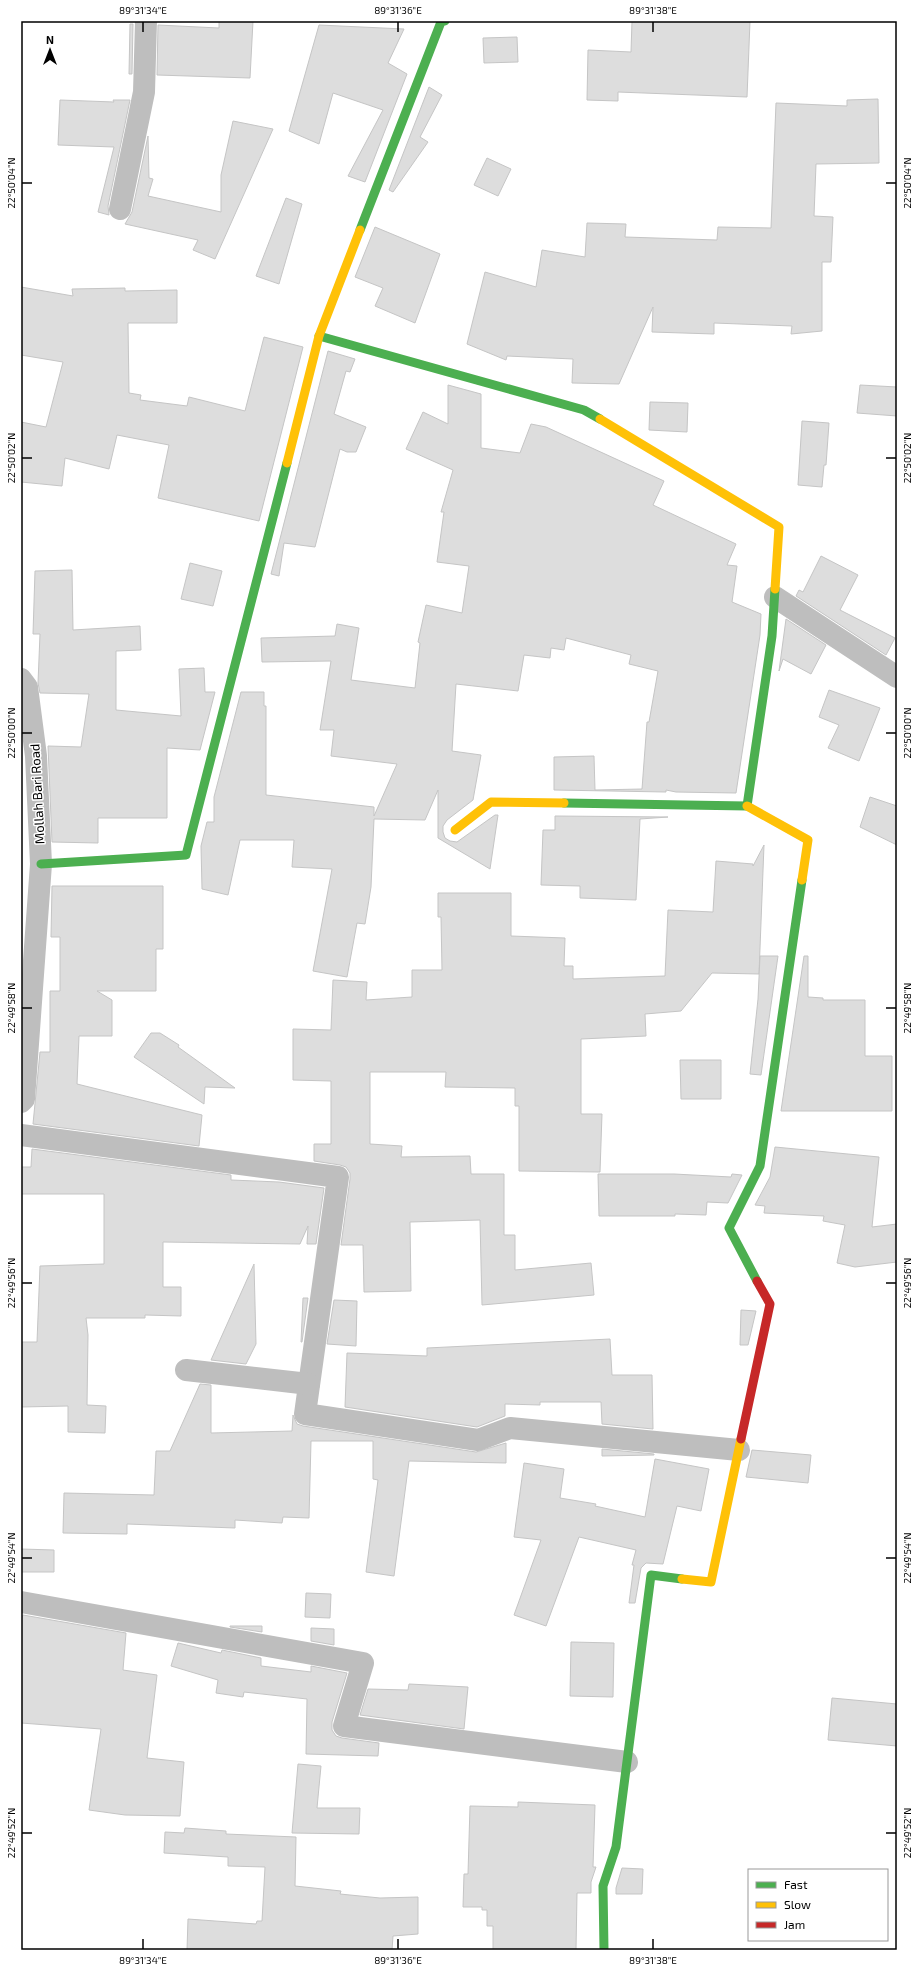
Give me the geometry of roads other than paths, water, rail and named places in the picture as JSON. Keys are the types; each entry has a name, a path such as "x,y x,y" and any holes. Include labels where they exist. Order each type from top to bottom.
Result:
{"street":[{"path":"120,209 144,92 146,21"},
{"path":"41,864 186,855 320,336 441,22 445,21"},
{"path":"320,336 584,410 779,527 772,636 747,806"},
{"path":"775,596 897,678"},
{"name":"Mollah Bari Road","path":"21,679 27,687 36,756 41,864 24,1099 21,1102"},
{"path":"455,830 491,802 747,806 808,840 760,1166 729,1228 770,1304 711,1582 651,1575 616,1847 603,1886 604,1950"},
{"path":"21,1135 338,1177 305,1414 478,1440 510,1428 739,1450"},
{"path":"186,1370 309,1384"},
{"path":"21,1602 363,1663 344,1726 627,1762"}]}
